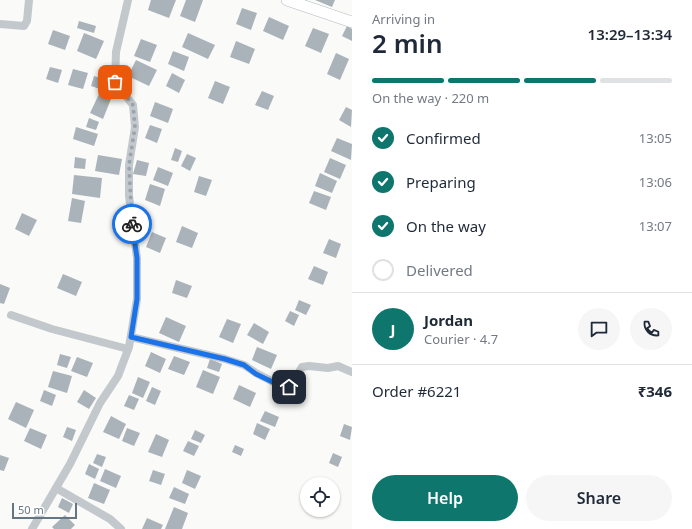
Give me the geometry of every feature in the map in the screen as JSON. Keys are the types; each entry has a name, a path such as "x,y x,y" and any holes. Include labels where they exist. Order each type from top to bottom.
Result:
{"main road":[{"path":"287,0 352,22"}],"street":[{"path":"0,24 24,26 27,21 29,0"},
{"path":"32,529 70,464 88,426 118,376 131,337 137,299 137,258 129,196 129,165 135,127 133,105 115,82 116,52 128,0"},
{"path":"10,315 52,329 128,349"},
{"path":"131,337 225,359 244,365 256,374 285,388 292,384 302,367 309,366 328,368 338,366 352,372"},
{"path":"56,488 110,519 121,529"}],"building":[{"path":"151,0 176,0 169,18 148,10"},
{"path":"186,0 203,0 195,22 180,16"},
{"path":"315,0 335,0 332,7"},
{"path":"242,8 257,13 251,30 236,24"},
{"path":"269,17 289,26 283,40 263,31"},
{"path":"79,21 96,26 94,33 77,28"},
{"path":"347,26 352,29 352,41 342,36"},
{"path":"313,28 329,34 321,53 305,46"},
{"path":"53,30 70,36 65,50 48,44"},
{"path":"84,33 104,41 96,59 77,51"},
{"path":"188,33 215,45 208,59 182,47"},
{"path":"141,39 157,45 150,62 134,56"},
{"path":"236,41 255,49 249,64 230,57"},
{"path":"173,51 189,57 184,71 168,64"},
{"path":"336,53 349,59 340,80 327,74"},
{"path":"136,60 157,70 149,86 128,76"},
{"path":"50,67 62,70 58,83 46,79"},
{"path":"73,69 88,73 83,89 68,85"},
{"path":"172,73 185,80 179,93 166,86"},
{"path":"94,76 110,81 106,91 91,86"},
{"path":"215,81 230,87 223,104 208,98"},
{"path":"262,91 274,96 268,110 255,105"},
{"path":"99,94 111,99 103,119 90,113"},
{"path":"155,102 173,109 168,123 150,116"},
{"path":"346,107 352,110 351,127 339,120"},
{"path":"89,118 99,122 96,130 86,127"},
{"path":"150,125 162,129 157,143 145,138"},
{"path":"76,127 98,134 94,146 73,139"},
{"path":"337,138 352,144 351,160 331,151"},
{"path":"175,148 182,151 178,162 171,160"},
{"path":"187,154 196,158 190,171 181,166"},
{"path":"98,155 122,159 119,175 95,171"},
{"path":"75,157 86,159 85,169 74,168"},
{"path":"330,158 346,165 340,179 324,172"},
{"path":"137,160 149,163 146,176 133,174"},
{"path":"158,167 173,173 168,186 153,180"},
{"path":"320,173 337,181 332,193 315,186"},
{"path":"74,175 102,178 100,198 72,194"},
{"path":"199,176 212,180 206,196 194,192"},
{"path":"150,184 165,189 160,206 145,200"},
{"path":"314,191 331,197 326,210 309,203"},
{"path":"72,198 85,201 81,223 68,221"},
{"path":"22,213 37,220 29,236 15,229"},
{"path":"182,226 198,233 192,248 176,242"},
{"path":"152,232 166,238 160,253 146,247"},
{"path":"329,239 341,244 336,258 323,253"},
{"path":"314,266 328,272 323,285 308,279"},
{"path":"63,274 82,282 76,296 57,288"},
{"path":"176,280 192,286 187,298 172,293"},
{"path":"0,284 10,288 4,304 0,303"},
{"path":"299,300 311,305 306,315 295,310"},
{"path":"290,311 299,315 294,326 285,321"},
{"path":"166,317 186,326 179,342 159,333"},
{"path":"227,319 241,324 233,343 219,337"},
{"path":"254,323 269,332 263,344 247,335"},
{"path":"257,347 277,355 271,369 252,360"},
{"path":"151,352 166,359 160,373 145,366"},
{"path":"60,354 71,357 67,368 57,365"},
{"path":"174,356 190,362 184,375 168,369"},
{"path":"77,357 93,363 87,377 71,371"},
{"path":"210,359 222,364 219,372 207,368"},
{"path":"203,370 220,377 213,394 196,387"},
{"path":"53,371 72,376 67,393 48,387"},
{"path":"138,377 150,382 143,398 132,393"},
{"path":"239,385 256,393 250,407 233,399"},
{"path":"152,387 161,391 155,405 146,401"},
{"path":"44,390 56,395 52,406 40,401"},
{"path":"84,390 96,398 89,409 77,402"},
{"path":"129,395 139,399 134,410 124,406"},
{"path":"16,402 34,410 26,428 8,419"},
{"path":"265,411 279,417 275,427 260,421"},
{"path":"111,416 126,424 119,439 103,432"},
{"path":"257,423 270,429 265,440 253,434"},
{"path":"344,424 352,427 350,440 340,436"},
{"path":"67,427 76,430 72,441 63,437"},
{"path":"30,428 47,435 41,449 24,441"},
{"path":"127,428 140,433 134,446 122,441"},
{"path":"195,430 205,435 201,443 191,439"},
{"path":"156,434 169,440 162,457 148,452"},
{"path":"188,441 199,446 194,456 183,451"},
{"path":"235,445 244,449 241,456 232,452"},
{"path":"333,453 342,457 338,467 329,463"},
{"path":"97,454 106,457 102,467 93,463"},
{"path":"0,455 9,458 4,471 0,470"},
{"path":"89,464 99,469 95,479 85,474"},
{"path":"105,469 121,476 116,488 100,481"},
{"path":"153,470 165,474 161,485 149,481"},
{"path":"187,470 201,476 195,489 182,483"},
{"path":"94,483 110,490 104,504 88,498"},
{"path":"174,487 189,494 185,504 169,498"},
{"path":"62,498 73,504 69,513 58,507"},
{"path":"174,507 188,513 182,529 165,529"},
{"path":"65,515 75,525 71,529 54,529 52,527"},
{"path":"147,518 163,525 161,529 142,529"}],"way so far":[{"path":"115,82 133,105 135,127 129,165 129,196 132,224"}],"route":[{"path":"132,224 137,258 137,299 131,337 207,354 244,365 256,374 285,388 289,387"}]}
